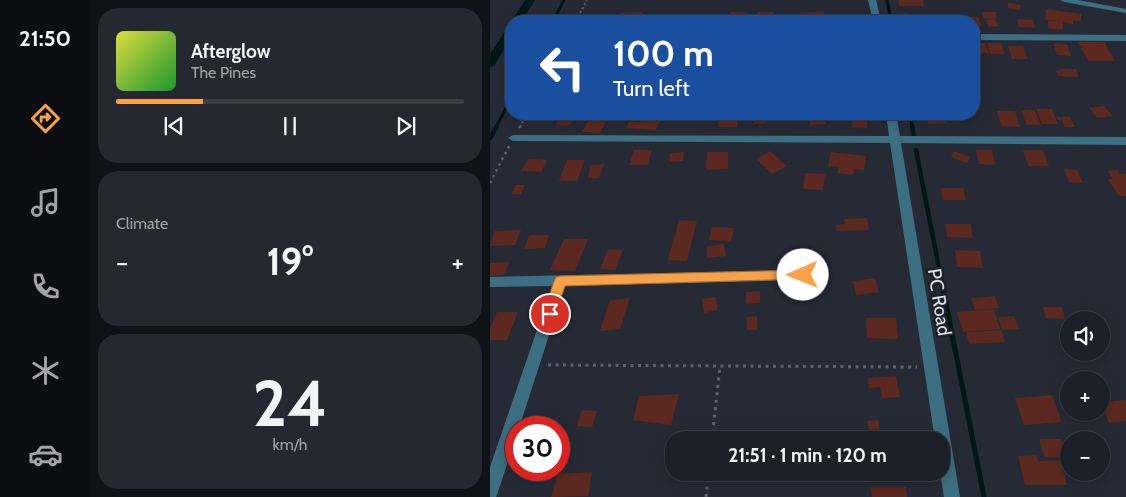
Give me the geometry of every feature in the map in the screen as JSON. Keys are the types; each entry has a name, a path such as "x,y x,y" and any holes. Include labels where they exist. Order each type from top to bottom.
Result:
{"street":[{"path":"872,0 876,15"},
{"path":"1064,0 1126,11"},
{"path":"980,37 1126,38"},
{"name":"PC Road","path":"892,120 952,497"},
{"path":"514,138 1126,140"},
{"path":"490,282 803,275"},
{"path":"490,492 534,365 560,281"}],"path":[{"path":"579,15 587,0"},
{"path":"534,365 932,368"},
{"path":"713,431 720,366"},
{"path":"706,497 708,481"}],"building":[{"path":"898,0 923,0 924,6 899,6"},
{"path":"1008,3 1021,5 1020,10 1008,8"},
{"path":"1046,9 1081,14 1081,21 1073,20 1073,24 1063,22 1063,30 1048,28 1048,21 1059,21 1045,20"},
{"path":"642,12 641,15 620,15 620,13"},
{"path":"730,12 745,12 745,15 730,15"},
{"path":"758,12 774,12 774,15 757,15"},
{"path":"824,12 825,15 800,15 800,13"},
{"path":"982,12 996,12 997,19 983,18"},
{"path":"995,19 999,26 989,27 985,20"},
{"path":"1017,19 1033,20 1035,28 1019,27"},
{"path":"1078,42 1104,42 1115,61 1088,61"},
{"path":"980,43 985,43 989,53 980,54"},
{"path":"987,43 1001,43 1005,54 990,54"},
{"path":"1053,43 1067,44 1071,56 1057,55"},
{"path":"1008,46 1023,46 1028,59 1012,59"},
{"path":"1059,69 1076,69 1079,77 1058,76 1056,71 1060,71"},
{"path":"1104,106 1113,116 1097,118 1089,108"},
{"path":"1036,109 1052,109 1058,124 1042,124"},
{"path":"1021,110 1035,110 1041,125 1027,125"},
{"path":"997,111 1015,111 1020,127 1001,126"},
{"path":"1057,117 1070,117 1075,127 1065,127 1062,120 1058,120"},
{"path":"558,120 572,120 569,126 555,125"},
{"path":"589,120 607,120 600,133 582,132"},
{"path":"642,120 660,120 656,130 626,128 629,121 641,122"},
{"path":"719,120 738,120 737,127 718,127"},
{"path":"754,120 767,120 767,123 754,124"},
{"path":"810,120 826,120 826,124 810,125"},
{"path":"852,120 867,120 867,128 852,127"},
{"path":"927,120 945,120 946,123 928,124"},
{"path":"634,150 652,150 648,165 629,165"},
{"path":"976,150 992,150 995,165 979,164"},
{"path":"1023,150 1043,150 1049,166 1028,166"},
{"path":"770,151 787,166 772,174 756,159"},
{"path":"954,151 970,157 967,163 951,157"},
{"path":"684,152 683,161 669,162 670,153"},
{"path":"707,152 728,152 728,169 706,170"},
{"path":"831,152 866,156 864,170 854,169 853,175 837,173 839,167 828,166"},
{"path":"528,159 547,160 541,172 521,171"},
{"path":"567,160 585,160 577,181 559,181"},
{"path":"604,164 599,178 588,178 591,165"},
{"path":"1064,169 1077,170 1083,183 1069,182"},
{"path":"1117,170 1119,174 1126,174 1126,196 1119,196 1108,179 1113,179 1108,171"},
{"path":"805,173 825,174 823,190 803,189"},
{"path":"516,185 525,185 521,194 511,194"},
{"path":"941,188 963,188 966,200 943,200"},
{"path":"867,218 869,230 837,231 836,225 845,224 844,219"},
{"path":"679,220 697,221 687,261 668,260"},
{"path":"945,224 971,224 973,238 947,237"},
{"path":"712,227 734,228 731,242 709,240"},
{"path":"521,230 515,245 490,246 495,231"},
{"path":"529,235 549,235 545,248 524,249"},
{"path":"564,239 588,239 575,271 550,270"},
{"path":"724,244 726,256 707,258 707,246"},
{"path":"608,249 623,250 615,270 600,269"},
{"path":"955,250 980,251 983,268 957,267"},
{"path":"509,262 504,275 490,276 490,263"},
{"path":"875,278 879,292 856,295 853,281"},
{"path":"760,291 760,303 746,304 746,292"},
{"path":"995,296 999,308 975,310 971,298"},
{"path":"716,297 718,310 704,313 702,299"},
{"path":"630,298 620,329 600,331 610,300"},
{"path":"1043,307 1062,307 1063,311 1060,311 1060,319 1046,318"},
{"path":"994,309 1000,329 963,332 957,312"},
{"path":"497,312 518,312 507,340 490,340 490,328"},
{"path":"757,316 757,330 747,330 747,317"},
{"path":"1014,316 1019,329 1002,330 998,317"},
{"path":"866,318 896,318 898,339 867,338"},
{"path":"1001,330 1005,342 969,344 966,332"},
{"path":"896,376 900,397 882,398 880,387 869,388 868,378"},
{"path":"679,394 671,425 633,420 639,396"},
{"path":"1052,395 1060,421 1062,422 1024,425 1015,398"},
{"path":"1126,400 1126,421 1109,423 1110,401"},
{"path":"582,410 597,411 592,427 577,426"},
{"path":"878,420 880,431 869,431 867,421"},
{"path":"830,430 856,430 856,431"},
{"path":"1039,439 1060,439 1060,458 1044,457"},
{"path":"1036,455 1038,461 1060,460 1060,481 1066,481 1067,485 1025,485 1018,456"},
{"path":"592,472 588,496 551,497 556,481 570,481 570,473"},
{"path":"871,487 906,487 907,497 872,497"}],"waterway":[{"path":"521,15 530,0"},
{"path":"556,15 564,0"},
{"path":"887,0 890,15"},
{"path":"490,63 505,39"},
{"path":"496,127 505,110"},
{"path":"911,120 912,127"},
{"path":"490,138 497,126"},
{"path":"912,126 914,136"},
{"path":"916,150 943,289"},
{"path":"943,288 984,497"}],"route":[{"path":"550,314 560,281 803,275"}]}
